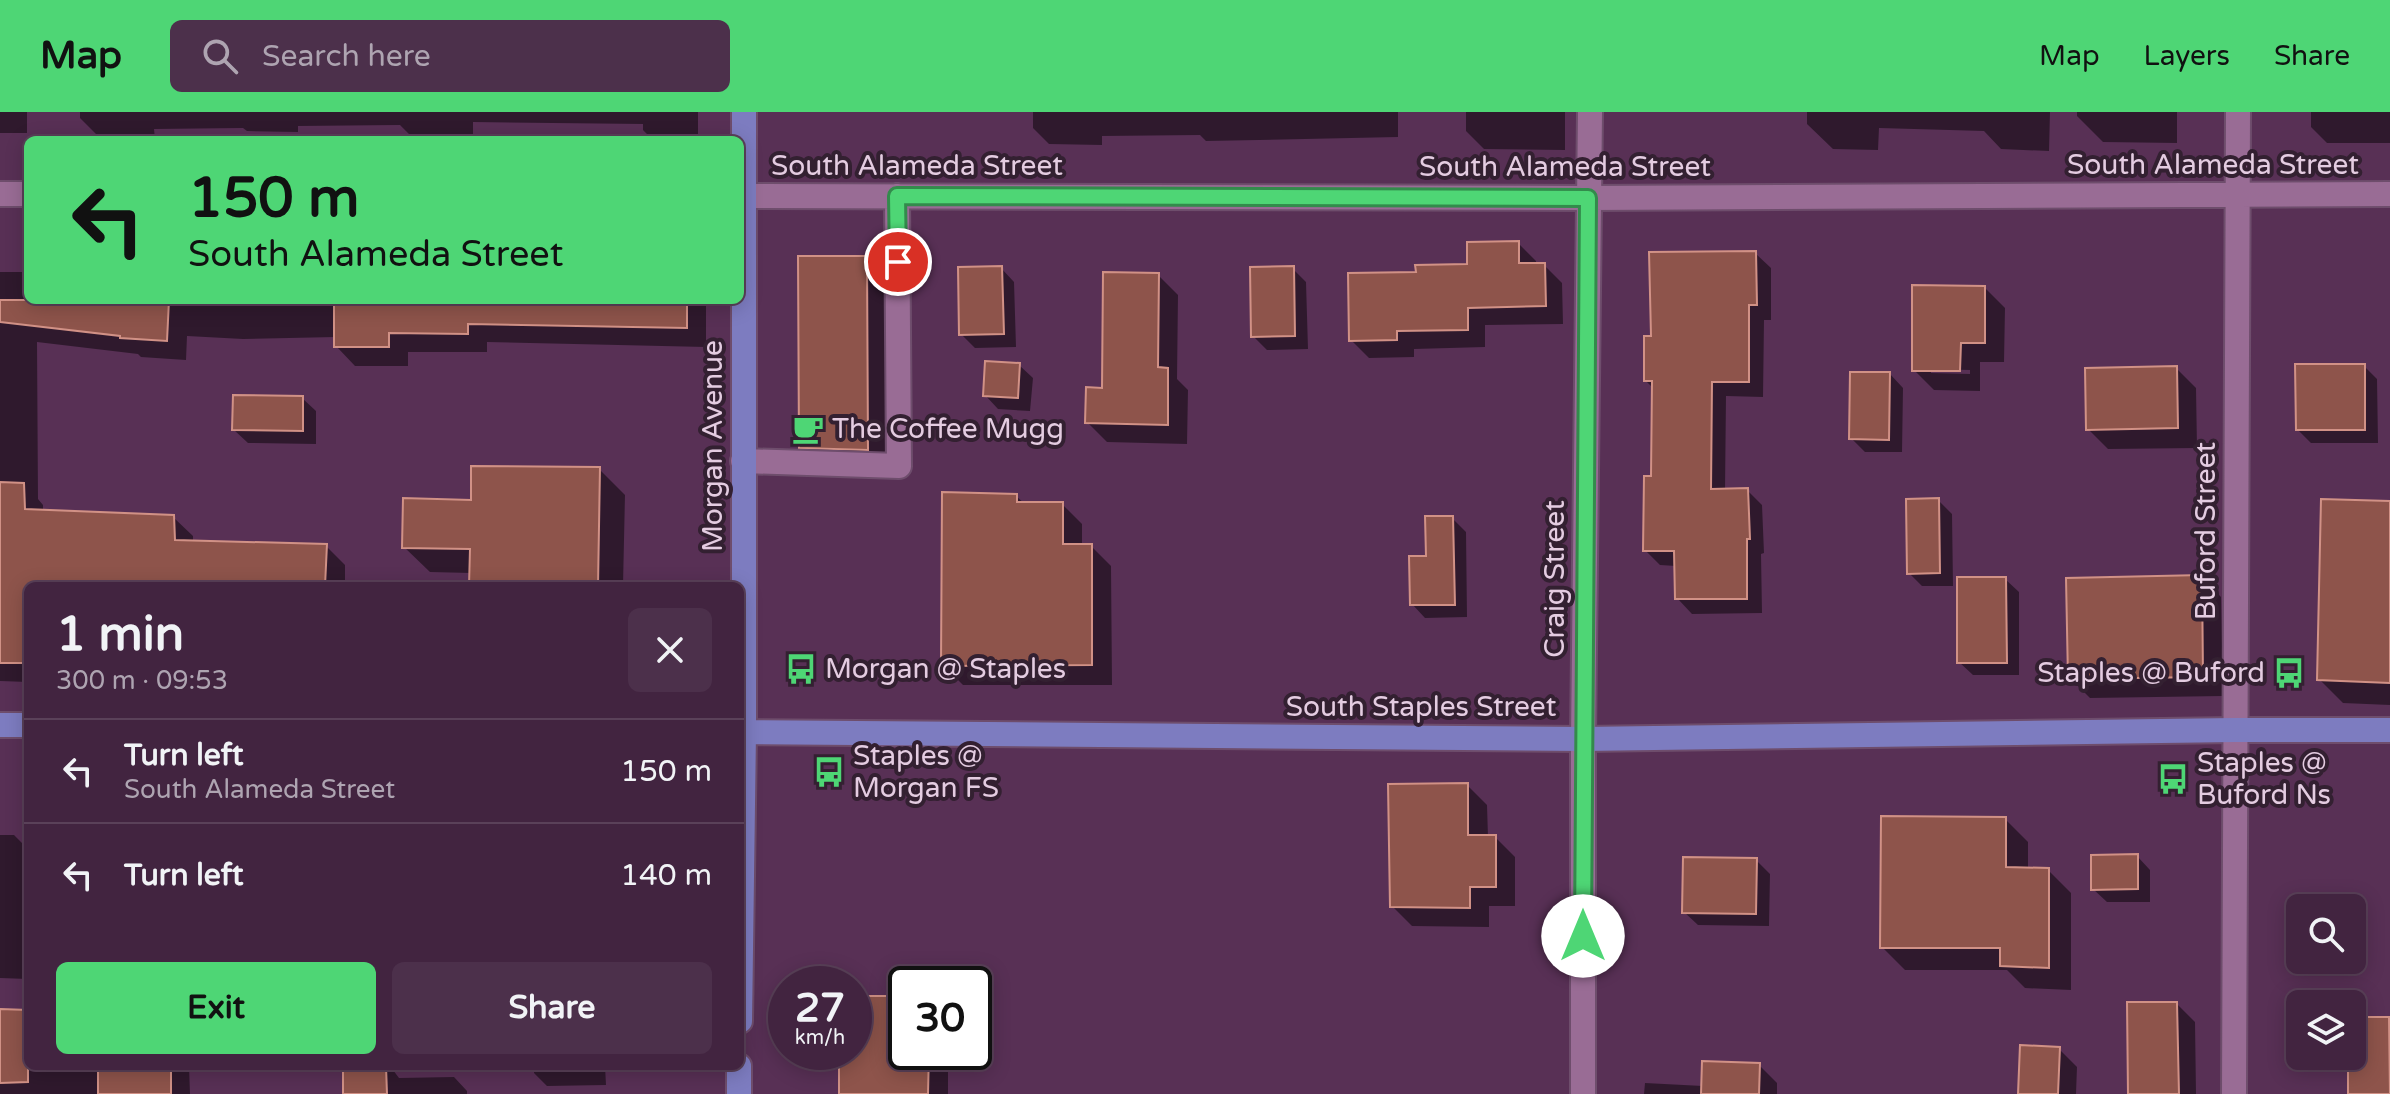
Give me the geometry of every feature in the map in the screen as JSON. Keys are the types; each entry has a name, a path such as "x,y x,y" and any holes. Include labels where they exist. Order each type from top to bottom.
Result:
{"main road":[{"name":"Morgan Avenue","path":"743,136 744,112"},
{"name":"Morgan Avenue","path":"742,304 743,582"},
{"path":"0,725 24,725"},
{"name":"South Staples Street","path":"744,732 1583,739 2390,730"},
{"path":"739,1070 739,1094"}],"street":[{"name":"Craig Street","path":"1583,1094 1583,739 1590,112"},
{"name":"Buford Street","path":"2234,1094 2238,112"},
{"path":"0,194 24,194"},
{"name":"South Alameda Street","path":"744,196 1588,198 2390,194"},
{"path":"743,461 899,466 897,196"}],"building":[{"path":"1519,241 1519,263 1545,263 1546,306 1468,308 1468,330 1397,331 1397,340 1349,341 1348,273 1416,272 1415,265 1467,264 1467,242"},
{"path":"1756,251 1757,305 1749,305 1749,382 1712,382 1711,489 1748,488 1750,539 1747,539 1747,599 1675,599 1674,551 1643,551 1644,476 1651,476 1652,381 1644,381 1644,336 1651,336 1649,252"},
{"path":"798,256 867,256 868,450 799,448"},
{"path":"1002,266 1004,334 959,335 958,267"},
{"path":"1294,266 1295,336 1251,337 1250,267"},
{"path":"1103,272 1159,273 1158,367 1168,368 1168,425 1085,423 1086,387 1102,388"},
{"path":"1912,285 1985,286 1985,343 1961,343 1960,371 1912,371"},
{"path":"0,300 24,300 24,304 169,304 167,341 0,322"},
{"path":"334,304 687,304 687,328 468,324 468,334 389,333 389,347 334,347"},
{"path":"985,361 1020,363 1018,398 983,396"},
{"path":"2295,364 2365,364 2365,430 2296,430"},
{"path":"2177,366 2178,428 2086,430 2085,368"},
{"path":"1850,372 1890,372 1889,440 1849,439"},
{"path":"233,395 303,396 303,431 232,430"},
{"path":"471,466 600,467 598,582 469,582 470,549 402,548 403,498 471,500"},
{"path":"0,482 24,483 25,509 174,515 175,540 327,544 325,582 24,582 24,663 0,663"},
{"path":"942,492 1017,494 1017,502 1063,502 1063,544 1092,544 1092,665 941,666"},
{"path":"1939,498 1940,573 1907,574 1906,499"},
{"path":"2321,499 2390,501 2390,683 2317,680"},
{"path":"1425,516 1453,516 1455,605 1410,605 1409,556 1426,556"},
{"path":"2202,575 2203,677 2068,679 2066,578"},
{"path":"1957,577 2006,577 2007,663 1957,663"},
{"path":"1468,783 1468,835 1496,835 1496,887 1470,887 1470,908 1390,907 1388,784"},
{"path":"1881,816 2006,817 2006,867 2049,868 2049,968 2000,966 2000,948 1880,948"},
{"path":"2138,854 2138,889 2091,890 2091,855"},
{"path":"1683,857 1757,858 1756,914 1682,913"},
{"path":"872,996 888,996 888,1070 929,1070 928,1094 839,1094 839,1070 872,1070"},
{"path":"2127,1002 2177,1002 2179,1094 2128,1094"},
{"path":"0,1009 24,1010 24,1070 28,1070 28,1082 0,1083"},
{"path":"2366,1017 2389,1017 2390,1094 2348,1094 2348,1070 2366,1070"},
{"path":"2020,1045 2060,1047 2058,1094 2018,1094"},
{"path":"1702,1061 1760,1063 1759,1094 1701,1094"},
{"path":"98,1070 171,1070 171,1094 98,1094"},
{"path":"343,1070 386,1070 387,1094 343,1094"}],"place":[{"name":"The Coffee Mugg","path":"808,429"},
{"name":"Morgan @ Staples","path":"801,669"},
{"name":"Staples @ Buford","path":"2289,673"},
{"name":"Staples @ Morgan FS","path":"829,772"},
{"name":"Staples @ Buford Ns","path":"2173,779"}],"route":[{"path":"898,262 897,196 1588,198 1583,936"}]}
